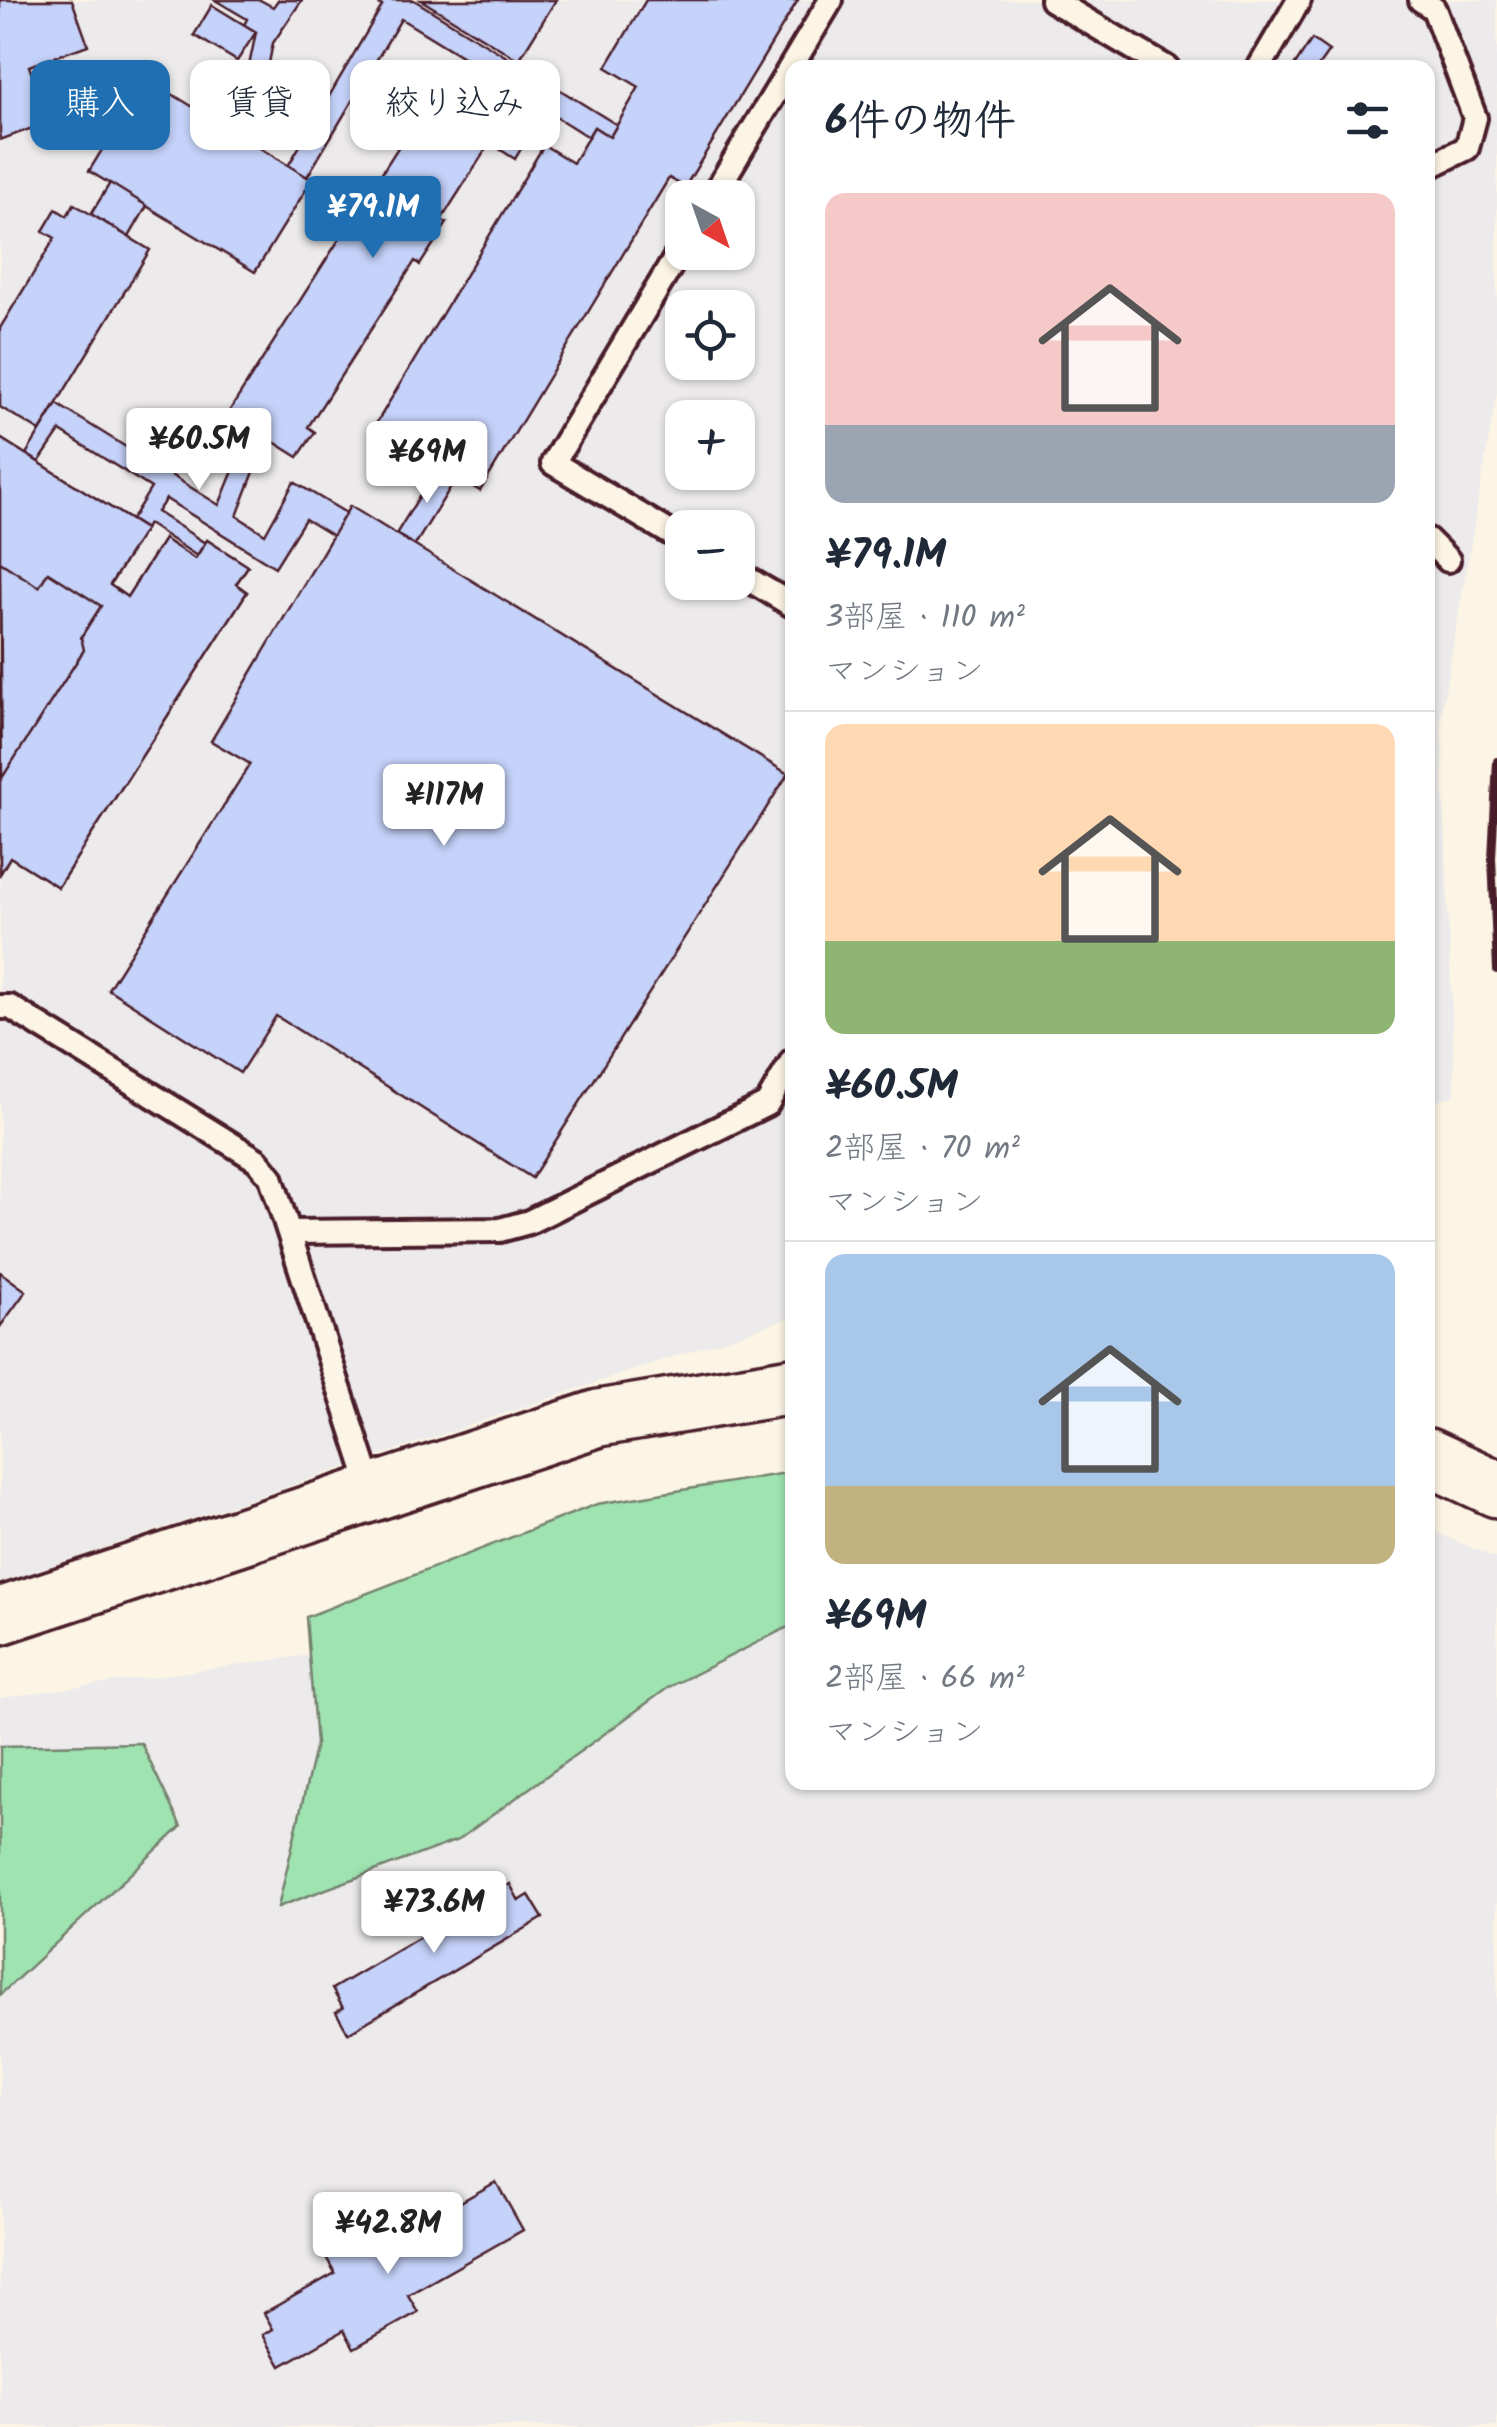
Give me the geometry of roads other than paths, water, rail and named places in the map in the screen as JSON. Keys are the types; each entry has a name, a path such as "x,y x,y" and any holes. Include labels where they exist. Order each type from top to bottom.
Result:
{"street":[{"path":"0,1616 599,1418 785,1387"},
{"path":"1435,1460 1497,1489"}],"lane":[{"path":"795,60 831,0"},
{"path":"1052,0 1153,60"},
{"path":"1263,60 1299,0"},
{"path":"1421,0 1434,9 1475,118 1467,148 1435,164"},
{"path":"723,180 785,77"},
{"path":"665,530 552,463 668,270"},
{"path":"1435,547 1448,560"},
{"path":"755,583 785,601"},
{"path":"3,1012 257,1160 271,1177 292,1232 372,1490"},
{"path":"292,1232 500,1230 529,1222 767,1104 785,1076"}],"railway":[{"path":"1497,761 1492,858 1497,970"}]}
